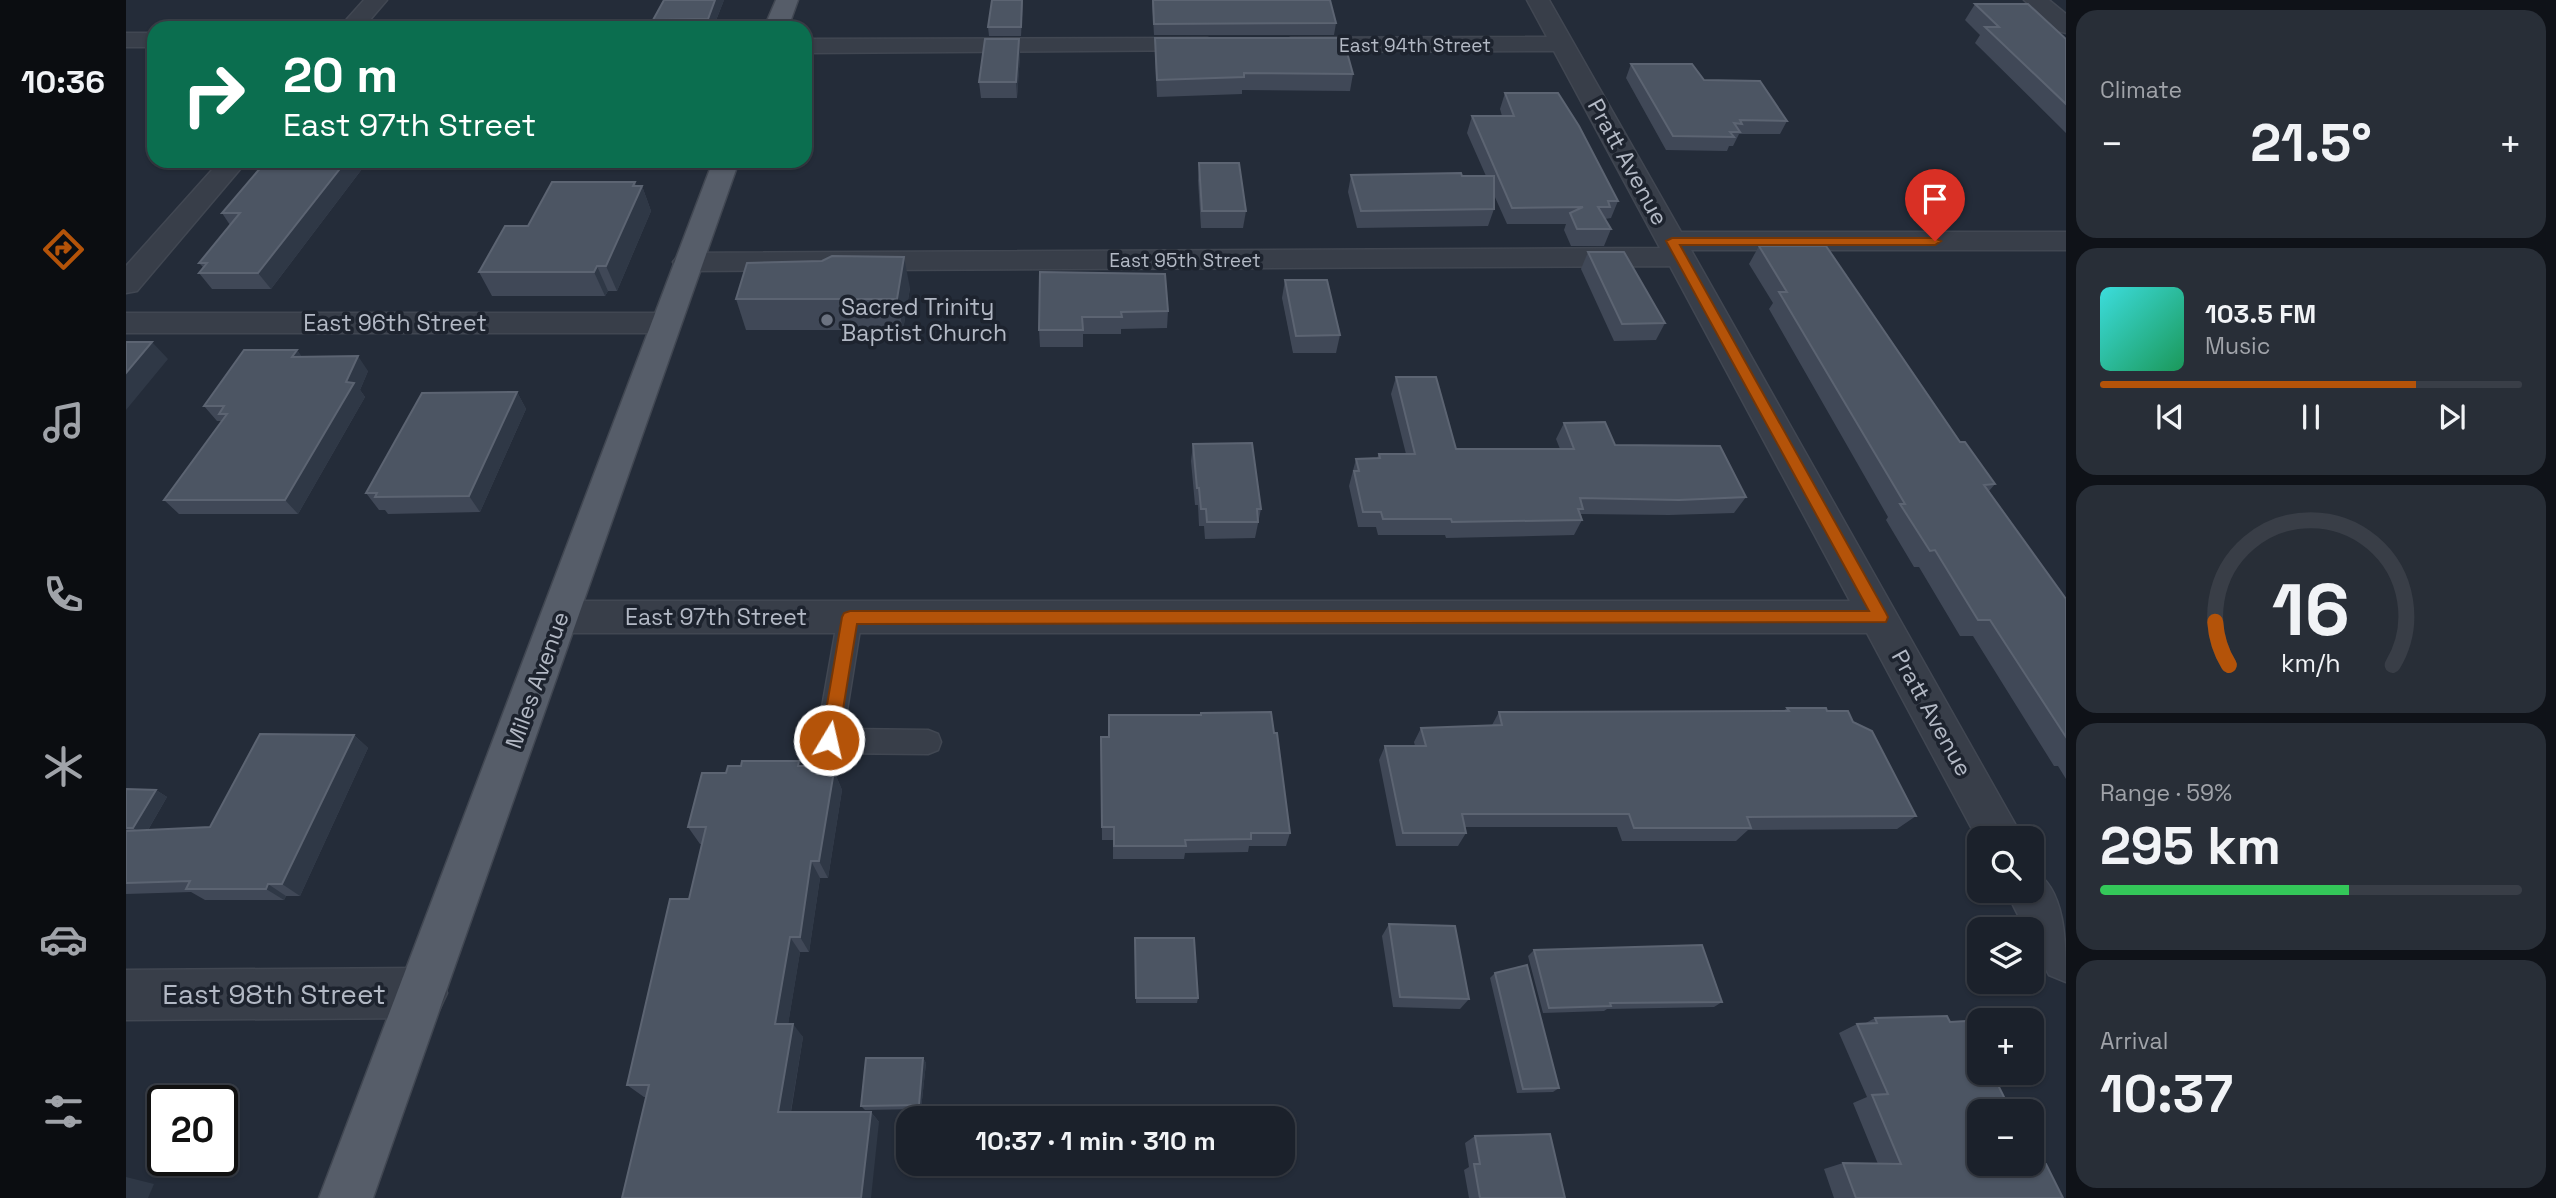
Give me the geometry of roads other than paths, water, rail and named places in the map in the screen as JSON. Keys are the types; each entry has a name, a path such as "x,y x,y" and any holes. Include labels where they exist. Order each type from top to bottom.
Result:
{"main road":[{"path":"779,21 787,0"},
{"name":"Miles Avenue","path":"346,1198 723,168"}],"street":[{"path":"357,21 376,0"},
{"name":"Pratt Avenue","path":"1538,0 1994,826"},
{"path":"2035,0 2066,26"},
{"path":"126,40 147,40"},
{"name":"East 94th Street","path":"1275,45 1562,44"},
{"path":"812,46 1233,45"},
{"path":"126,284 228,168"},
{"name":"East 95th Street","path":"688,262 2066,241"},
{"name":"East 96th Street","path":"126,323 665,323"},
{"name":"East 97th Street","path":"560,617 1880,617"},
{"path":"2036,903 2066,958"},
{"name":"East 98th Street","path":"126,995 422,993"}],"lane":[{"path":"850,617 829,740 928,742"}],"place":[{"name":"Sacred Trinity Baptist Church","path":"827,320"}]}
